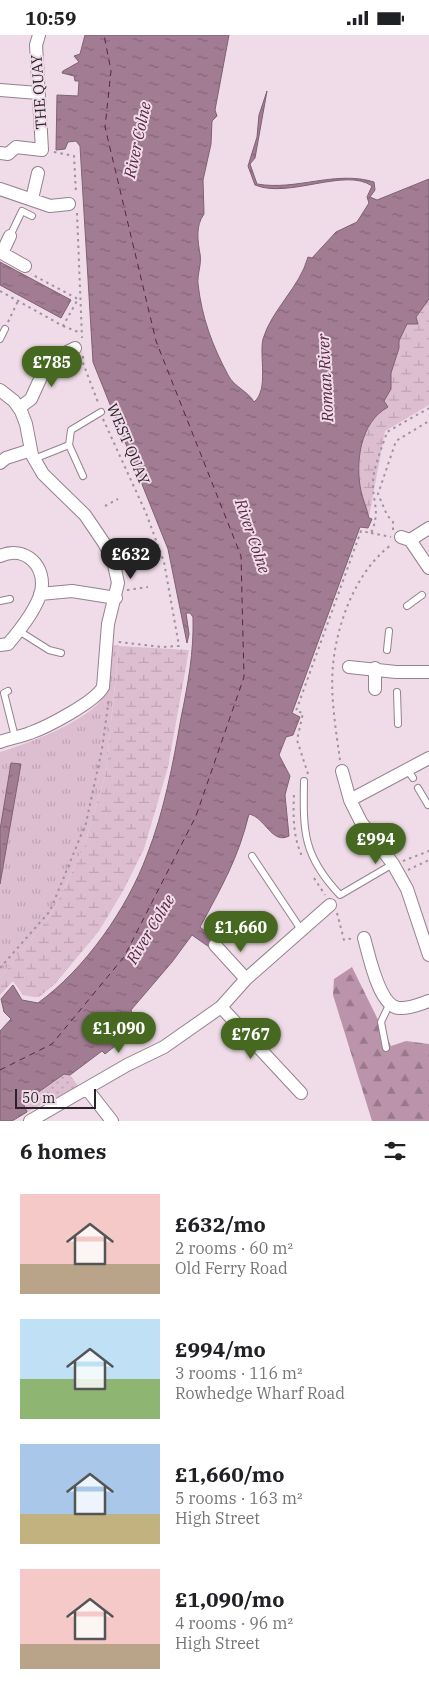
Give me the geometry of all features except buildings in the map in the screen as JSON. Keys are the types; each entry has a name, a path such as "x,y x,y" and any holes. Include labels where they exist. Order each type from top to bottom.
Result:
{"street":[{"name":"THE QUAY","path":"39,35 36,45 42,150"},
{"path":"0,91 38,93"},
{"path":"0,153 8,154 16,147 42,150"},
{"path":"32,199 38,173"},
{"path":"0,189 50,206 74,201"},
{"path":"10,236 1,253 25,266"},
{"path":"19,408 31,399 41,377 54,359 80,347"},
{"path":"0,390 14,401 19,408 26,424 32,455 43,474 85,515 104,543 117,571 116,594 108,624 103,687 100,692 89,701 31,733 0,742"},
{"path":"0,463 6,458 32,455"},
{"path":"429,528 400,539 429,569"},
{"path":"0,556 15,552 29,557 38,568 40,593 19,631 8,644 0,645"},
{"path":"40,593 72,591 116,594"},
{"path":"349,667 388,671 429,672"},
{"path":"375,689 388,671"},
{"path":"350,800 410,773 429,758"},
{"path":"342,771 350,800 361,822 396,869 413,901 429,955"},
{"path":"30,1121 164,1047 221,1007 246,979 330,905"},
{"path":"364,938 382,995 390,1005 405,1008 429,1001"},
{"path":"215,945 246,979"},
{"path":"221,1007 301,1093"},
{"path":"87,1089 112,1121"}],"lane":[{"path":"10,236 22,211 32,216"},
{"path":"0,339 5,329"},
{"path":"82,476 68,445 71,430 101,412"},
{"path":"32,455 68,445"},
{"path":"407,606 422,595"},
{"path":"0,601 5,598 10,599"},
{"path":"19,631 48,650 61,653"},
{"path":"387,650 389,631"},
{"path":"8,691 4,693 15,737"},
{"path":"397,692 398,724"},
{"path":"304,781 303,829 307,847 328,883 340,895 396,869"},
{"path":"418,788 428,805"},
{"path":"252,856 302,931"},
{"path":"386,1047 381,1022 390,1005"}],"path":[{"name":"WEST QUAY","path":"42,150 74,155 80,347 83,363 101,412 164,562 166,582 180,646 162,647 116,641"},
{"path":"25,266 29,273 79,299 63,326"},
{"path":"0,291 63,326 81,333"},
{"path":"5,329 18,301"},
{"path":"371,533 377,510 373,485 387,432 429,408"},
{"path":"400,539 378,494 396,441 429,421"},
{"path":"131,492 135,490"},
{"path":"105,506 118,499"},
{"path":"302,856 298,847 292,818 295,785 309,778 297,740 303,713 296,711 362,531 400,539"},
{"path":"342,771 336,732 333,667 339,632 354,592 368,568 400,539"},
{"path":"116,594 148,587"},
{"path":"0,968 50,911 82,832 100,758 108,709"},
{"path":"396,869 429,851"},
{"path":"396,869 429,860"},
{"path":"311,873 330,905 336,908 344,940 364,938"}],"green space":[{"path":"429,202 429,405 385,431 369,517 372,519 368,528 360,527 357,534 278,451"},
{"path":"111,645 119,645 106,772 84,847 51,915 0,978 0,884 21,765 0,830 0,752 42,737 75,721 100,702 107,687"},
{"path":"119,646 189,650 168,767 144,849 123,891 99,931 55,984 39,997 33,997 23,995 13,981 0,995 0,978 51,915 84,847 106,772"},
{"path":"352,967 391,1046 406,1041 429,1044 429,1121 372,1121 333,995 334,979"},
{"path":"65,1073 70,1075 79,1087 27,1112 23,1103"}],"water":[{"path":"85,35 229,35 215,110 217,116 212,121 211,144 203,180 204,214 198,229 200,265 198,284 205,320 222,364 231,379 254,402 259,397 261,389 262,346 267,328 299,278 308,257 312,258 336,232 357,222 369,203 367,197 372,186 361,181 347,180 284,188 269,188 255,185 248,166 257,137 259,115 267,91 255,158 250,164 257,184 287,185 330,179 359,179 374,182 375,190 370,197 377,200 429,179 429,299 416,317 418,324 407,324 399,341 399,348 391,373 391,389 384,401 388,407 371,423 362,444 359,480 369,518 372,519 368,528 360,527 292,713 300,717 293,735 286,737 279,755 290,776 285,795 289,836 278,837 255,816 249,814 234,859 200,927 218,942 212,949 192,935 172,962 131,1010 139,1039 135,1040 130,1026 114,1037 119,1043 105,1054 102,1051 70,1075 64,1074 23,1103 27,1112 12,1121 0,1121 0,1031 11,1019 4,1012 1,999 13,985 22,1000 38,1003 72,973 88,955 103,937 128,896 147,855 163,805 186,693 193,643 193,617 190,613 186,613 189,634 187,643 168,549 93,362 80,146 76,141 68,142 65,149 56,150 57,95 78,96 79,81 75,81 74,76 62,73 79,62 74,56 80,54"},
{"path":"0,262 71,300 61,318 0,285"},
{"path":"11,763 21,764 0,884 0,830"}],"ferry route":[{"path":"0,1070 52,1044 124,957 196,816 244,677 241,556 156,341 105,127 111,71 104,35"}],"water label":[{"name":"River Colne","path":"137,140"},
{"name":"Roman River","path":"325,378"},
{"name":"River Colne","path":"253,536"},
{"name":"River Colne","path":"150,929"}]}
